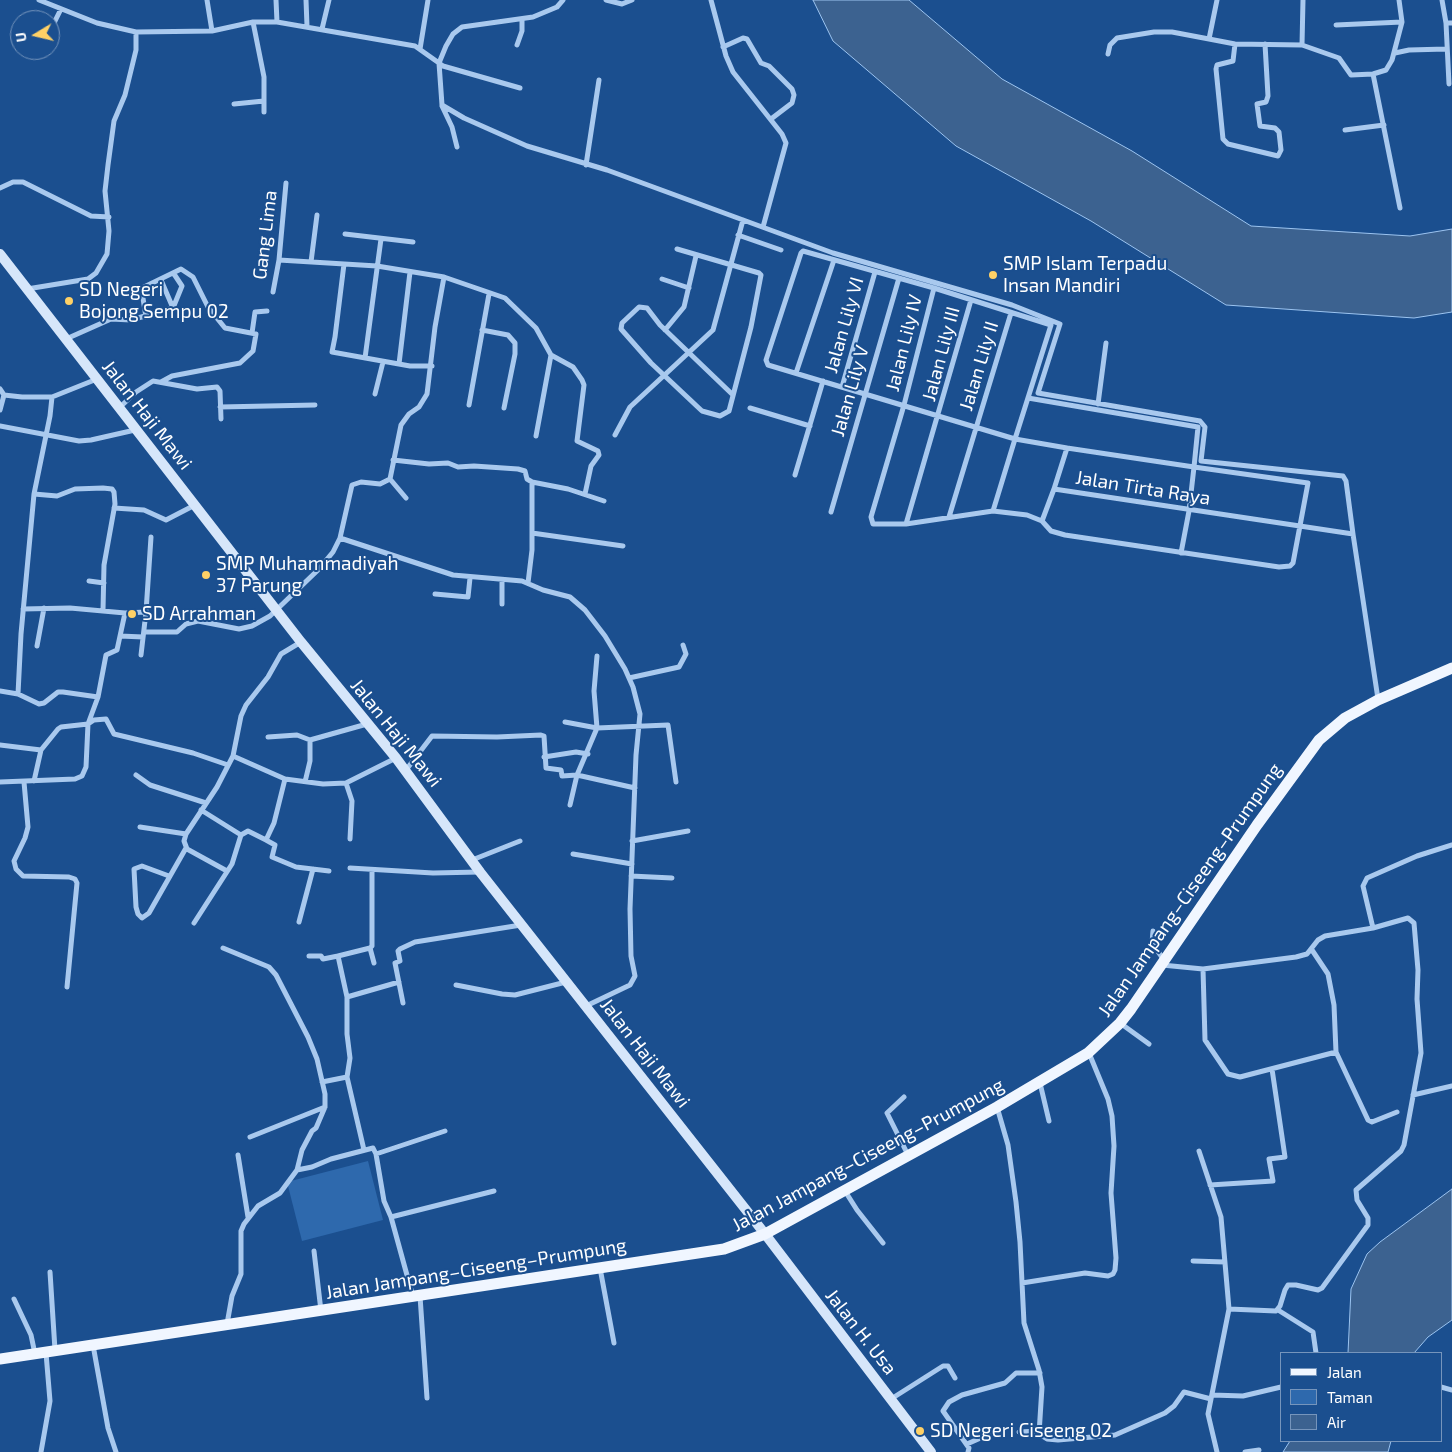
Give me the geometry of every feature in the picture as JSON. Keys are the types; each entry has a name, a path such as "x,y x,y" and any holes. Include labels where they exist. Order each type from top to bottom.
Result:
{"main road":[{"name":"Jalan Jampang–Ciseeng–Prumpung","path":"0,1359 321,1311 496,1282 724,1249 765,1234 1040,1083 1088,1053 1120,1023 1310,749 1345,718 1378,700 1452,668"}],"street":[{"path":"40,0 97,22 136,32 212,31 253,22 277,22 409,44 420,49 439,63 520,88"},
{"path":"54,6 57,0"},
{"path":"207,0 212,31"},
{"path":"276,0 277,22"},
{"path":"306,0 306,26"},
{"path":"322,29 329,0"},
{"path":"420,49 428,0"},
{"path":"457,147 452,127 442,105 439,63 450,39 457,30 522,20 550,11 563,0"},
{"path":"606,0 622,4 632,0"},
{"path":"711,0 728,62 736,78 771,119 786,143 763,227"},
{"path":"1209,40 1217,0"},
{"path":"1302,45 1303,0"},
{"path":"1108,54 1110,45 1117,38 1164,31 1235,44 1302,45 1339,58 1351,75 1373,74 1386,70 1394,53 1402,22 1399,0"},
{"path":"1442,0 1449,23 1446,49 1449,84"},
{"path":"517,45 522,35 522,20"},
{"path":"253,22 263,65 264,112"},
{"path":"1336,25 1402,22"},
{"path":"27,289 47,284 83,280 92,276 107,254 109,217 105,191 114,121 129,82 136,50 136,32"},
{"path":"724,47 740,39 747,39 760,63 770,66 792,89 794,95 792,103 771,119"},
{"path":"1235,44 1233,61 1217,66 1216,69 1223,139 1228,144 1274,157 1280,155 1280,132 1275,128 1260,126 1257,104 1266,102 1268,96 1265,44"},
{"path":"1394,53 1409,50 1446,49"},
{"path":"1373,74 1400,208"},
{"path":"586,165 599,80"},
{"path":"234,104 264,101"},
{"path":"442,105 464,118 527,146 586,165 833,253 1012,305 1060,324 1038,393 1200,421 1204,427 1201,461 1343,476 1346,481 1352,534 1378,700"},
{"path":"1345,130 1384,125"},
{"path":"0,188 13,182 23,182 90,216 109,217"},
{"name":"Gang Lima","path":"273,292 279,260 286,182"},
{"path":"311,262 317,215"},
{"path":"615,435 630,407 713,330 729,265 743,220"},
{"path":"345,234 412,242"},
{"path":"738,235 781,250"},
{"path":"365,358 381,239"},
{"path":"677,249 759,273 762,279 733,395 729,411 726,415 708,414 664,376 624,333 621,326 639,307 645,307 688,353 733,395"},
{"name":"Jalan Tirta Raya","path":"834,260 804,251 801,253 766,360 768,365 1014,439 1067,448 1054,489 1352,534"},
{"name":"Jalan Haji Mawi","path":"0,254 301,642 406,770 480,872 524,925 765,1234"},
{"path":"665,330 682,311 696,256"},
{"path":"279,260 377,266 444,277 505,298 525,315 536,328 550,355 572,366 584,386 577,441 598,451 600,455 591,466 585,494"},
{"path":"796,373 834,260 934,288 1051,325 993,511"},
{"path":"344,264 332,352 383,362 432,366"},
{"path":"146,317 143,290 146,286 182,269 190,274 208,307 226,328 256,334 252,351 245,360 231,366 172,376 162,382"},
{"path":"399,364 410,272"},
{"name":"Jalan Lily VI","path":"842,387 875,272"},
{"path":"174,274 182,286 174,308"},
{"path":"390,480 401,425 409,414 419,407 427,394 432,366 435,327 444,277"},
{"name":"Jalan Lily V","path":"831,512 899,278"},
{"path":"662,279 689,288"},
{"path":"161,280 174,308"},
{"name":"Jalan Lily IV","path":"906,524 875,525 870,519 904,405 934,288"},
{"path":"469,405 489,294"},
{"name":"Jalan Lily III","path":"906,524 939,416 971,300"},
{"path":"66,339 111,319 131,320 174,308"},
{"path":"252,333 255,312 266,311"},
{"name":"Jalan Lily II","path":"949,517 1011,313"},
{"path":"482,330 508,335 515,342 515,354 504,408"},
{"path":"1098,404 1106,343"},
{"path":"536,436 550,355"},
{"path":"375,394 383,362"},
{"path":"0,389 4,395 22,398 52,397 97,379"},
{"path":"118,408 153,381 197,389 219,388 221,419"},
{"path":"795,475 824,381"},
{"path":"0,410 4,395"},
{"path":"18,694 23,608 34,494 50,416 52,397"},
{"path":"1028,398 1198,427 1190,511 1182,553"},
{"path":"220,407 314,405"},
{"path":"750,408 810,426"},
{"path":"0,426 85,441 135,430"},
{"path":"906,524 993,511 1027,515 1042,522 1051,531 1058,533 1286,567 1293,563 1308,483 1067,448"},
{"path":"393,460 428,464 448,463 458,467 474,466 523,470 528,481 585,494 604,501"},
{"path":"390,480 406,498"},
{"path":"120,636 177,632 186,624 198,621 239,629 260,623 319,569 333,552 340,538 352,485 361,482 380,484 390,480"},
{"path":"528,583 532,533 532,482"},
{"path":"34,494 50,496 81,488 110,488 115,496 106,544 103,610"},
{"path":"1042,522 1054,489"},
{"path":"114,508 144,510 166,520 195,505"},
{"path":"532,533 623,546"},
{"path":"140,655 144,635 151,537"},
{"path":"340,538 453,575 528,583 543,590 570,597 579,604 614,650 629,678 639,707 640,727 632,841 630,909 631,956 635,976 633,982 586,1006"},
{"path":"435,594 468,597 470,578"},
{"path":"89,581 104,583"},
{"path":"502,581 502,604"},
{"path":"23,608 103,610 125,613 146,612"},
{"path":"37,646 44,608"},
{"path":"0,782 75,779 82,776 87,757 88,724 98,697 106,655 116,652 125,613"},
{"path":"227,872 186,848 184,841 186,834 233,756 241,716 246,705 268,677 279,657 301,642"},
{"path":"629,678 679,667 686,654 683,645"},
{"path":"570,805 577,775 588,754 597,728 594,691 597,656"},
{"path":"0,691 18,694 41,704 58,692 98,697"},
{"path":"34,781 41,750 61,727 88,724 94,720 106,719 114,734 192,752 228,765"},
{"path":"565,722 597,728 669,725 676,782"},
{"path":"268,737 297,734 310,740 367,724"},
{"path":"406,770 432,736 497,737 541,735 544,736 546,768 561,770 562,776 577,775 635,788"},
{"path":"304,782 310,761 310,740"},
{"path":"0,745 41,750"},
{"path":"544,757 576,752 588,754"},
{"path":"233,756 285,779 304,782 346,783 396,758"},
{"path":"136,775 150,784 206,803"},
{"path":"266,840 274,823 285,779"},
{"path":"24,782 28,827 14,861 16,869 23,876 69,877 75,879 77,883 66,987"},
{"path":"346,783 352,802 350,839"},
{"path":"202,810 241,835"},
{"path":"140,827 186,834"},
{"path":"194,923 237,854 241,835 248,831 275,845 272,857 296,867 328,872"},
{"path":"632,841 688,831"},
{"path":"472,860 520,841"},
{"path":"1373,928 1363,886 1367,878 1417,856 1452,845"},
{"path":"169,876 142,866 134,869 136,907 142,918 149,913 186,848"},
{"path":"573,854 632,864"},
{"path":"350,868 372,871 480,872"},
{"path":"299,922 313,869"},
{"path":"372,871 372,946 370,948 374,963"},
{"path":"631,876 672,878"},
{"path":"1153,932 1152,943 1163,963 1202,969 1296,957 1312,950 1318,940 1325,936 1373,928 1408,918 1413,920 1418,970 1417,999 1421,1047 1408,1129 1401,1151 1356,1190 1357,1200 1368,1221 1365,1230 1322,1288 1318,1290 1288,1285 1284,1290 1278,1310"},
{"path":"403,1002 395,963 400,961 398,951 415,942 524,925"},
{"path":"222,948 269,967 276,975 308,1037 317,1059 325,1108 316,1128 312,1131 302,1150 297,1170 280,1193 258,1206 248,1217 241,1231 241,1274 232,1296 227,1325"},
{"path":"309,956 321,956 322,959 370,948"},
{"path":"1312,950 1328,974 1334,1006 1336,1052 1368,1120 1372,1122 1397,1112"},
{"path":"338,956 347,997 347,1034 350,1058 347,1077 364,1150"},
{"path":"1202,969 1205,1035 1208,1046 1228,1074 1236,1077 1336,1052"},
{"path":"456,985 516,995 567,981"},
{"path":"347,997 399,982"},
{"path":"1120,1023 1149,1044"},
{"path":"1022,1283 1085,1273 1108,1276 1113,1274 1115,1270 1116,1258 1111,1193 1114,1146 1112,1116 1108,1099 1088,1053"},
{"path":"1210,1185 1273,1181 1269,1159 1285,1157 1272,1069"},
{"path":"322,1082 347,1077"},
{"path":"1040,1083 1049,1121"},
{"path":"1413,1095 1452,1086"},
{"path":"904,1097 887,1113 908,1155"},
{"path":"997,1107 1008,1145 1020,1242 1024,1323 1040,1373 1042,1398 1038,1431 1044,1438 1058,1440 1115,1435 1165,1412 1174,1406 1184,1392 1211,1397 1243,1396 1280,1387"},
{"path":"250,1137 325,1108"},
{"path":"376,1154 445,1131"},
{"path":"297,1170 312,1168 331,1159 373,1148 376,1154 384,1201 417,1296 427,1398"},
{"path":"1200,1151 1221,1217 1229,1309 1211,1397 1209,1421 1217,1452"},
{"path":"238,1155 248,1217"},
{"path":"844,1189 862,1217 883,1243"},
{"path":"391,1217 494,1191"},
{"name":"Jalan H. Usa","path":"765,1234 931,1452"},
{"path":"314,1251 321,1311"},
{"path":"1193,1261 1225,1262"},
{"path":"600,1268 614,1343"},
{"path":"41,1452 50,1401 46,1352 50,1272"},
{"path":"14,1299 31,1335 46,1352"},
{"path":"1229,1309 1278,1310 1313,1332 1316,1352"},
{"path":"93,1345 106,1421 116,1452"},
{"path":"890,1399 943,1366 948,1366 956,1378"},
{"path":"968,1452 967,1444 943,1411 952,1399 1005,1384 1016,1373 1040,1373"},
{"path":"1019,1432 1038,1431"},
{"path":"967,1444 994,1432"},
{"path":"1245,1452 1259,1450"}],"green space":[{"path":"368,1161 383,1220 302,1241 287,1182"}],"water":[{"path":"813,0 909,0 1002,79 1132,151 1251,226 1410,236 1452,229 1452,312 1414,318 1226,305 1091,221 956,146 833,41"},
{"path":"1452,1189 1452,1320 1428,1337 1415,1352 1348,1352 1351,1289 1367,1254 1380,1242"},
{"path":"1289,1442 1391,1442 1388,1452 1283,1452"}],"place":[{"name":"SMP Islam Terpadu Insan Mandiri","path":"993,275"},
{"name":"SD Negeri Bojong Sempu 02","path":"69,301"},
{"name":"SMP Muhammadiyah 37 Parung","path":"206,575"},
{"name":"SD Arrahman","path":"132,614"},
{"name":"SD Negeri Ciseeng 02","path":"920,1431"}]}
